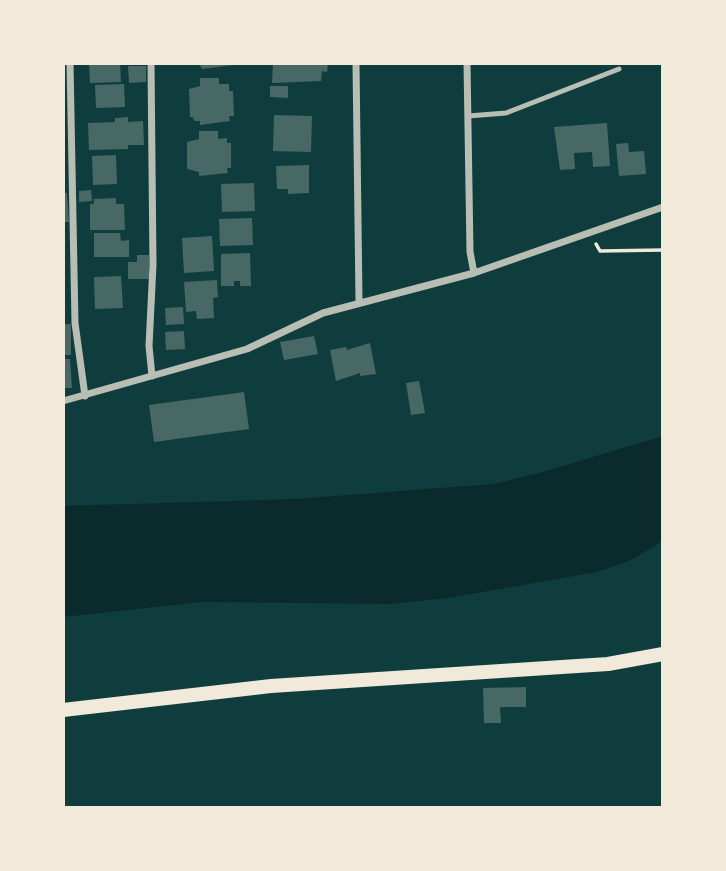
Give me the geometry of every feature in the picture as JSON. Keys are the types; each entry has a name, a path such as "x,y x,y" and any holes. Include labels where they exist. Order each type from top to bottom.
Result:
{"main road":[{"path":"63,710 271,686 608,664 663,654"}],"street":[{"path":"70,63 75,323 85,396"},
{"path":"151,63 153,265 149,346 152,376"},
{"path":"356,63 359,301"},
{"path":"467,63 470,252 474,273"},
{"path":"63,401 247,349 323,313 359,301 474,273 663,207"}],"lane":[{"path":"468,116 506,113 619,69"}],"path":[{"path":"591,233 600,251 663,250"}],"water":[{"path":"663,436 663,541 629,561 597,572 448,598 391,604 202,602 63,617 63,506 296,499 493,484"}],"building":[{"path":"89,63 120,63 121,82 90,83"},
{"path":"199,63 233,63 233,65 202,69"},
{"path":"273,63 328,63 327,72 322,71 321,81 272,83"},
{"path":"128,66 146,66 146,82 129,83"},
{"path":"200,78 219,78 219,84 229,84 229,91 233,91 234,116 229,116 230,121 200,125 200,121 194,121 193,117 190,117 189,89 200,86"},
{"path":"124,84 125,107 96,108 95,85"},
{"path":"270,86 288,86 288,98 270,97"},
{"path":"274,115 312,116 311,152 273,151"},
{"path":"128,117 128,122 143,121 144,145 128,145 128,149 89,150 88,123 115,122 115,118"},
{"path":"607,123 610,166 593,167 592,152 574,153 575,169 560,170 554,127"},
{"path":"199,131 218,131 218,139 227,138 227,143 231,143 231,168 227,168 228,173 199,176 199,172 187,169 187,142 199,139"},
{"path":"628,143 629,152 644,151 646,174 619,176 616,144"},
{"path":"116,155 117,184 93,185 92,156"},
{"path":"309,165 309,193 288,194 288,189 277,189 276,166"},
{"path":"254,183 255,211 222,212 221,184"},
{"path":"91,190 92,201 79,202 79,191"},
{"path":"63,193 67,193 69,222 63,222"},
{"path":"116,198 116,204 124,204 125,230 90,230 90,204 94,204 94,199"},
{"path":"252,218 253,245 220,246 219,219"},
{"path":"94,233 120,233 121,241 129,240 129,257 94,257"},
{"path":"212,236 214,271 184,273 182,238"},
{"path":"250,253 251,286 240,286 240,281 234,281 234,286 221,286 221,254"},
{"path":"137,255 149,255 149,279 128,279 128,262 137,262"},
{"path":"121,276 123,308 95,309 94,277"},
{"path":"217,280 218,297 213,298 214,318 197,319 196,311 186,312 184,282"},
{"path":"183,307 184,324 166,325 165,308"},
{"path":"63,324 71,324 71,355 63,355"},
{"path":"184,331 185,349 166,350 165,332"},
{"path":"314,336 318,354 284,360 280,342"},
{"path":"370,343 376,374 360,376 360,373 336,381 330,350 346,347 347,350"},
{"path":"63,359 70,359 72,388 63,388"},
{"path":"419,381 425,413 411,415 406,383"},
{"path":"244,392 249,429 154,442 149,405"},
{"path":"526,687 526,707 500,707 501,723 484,723 483,688"}]}
